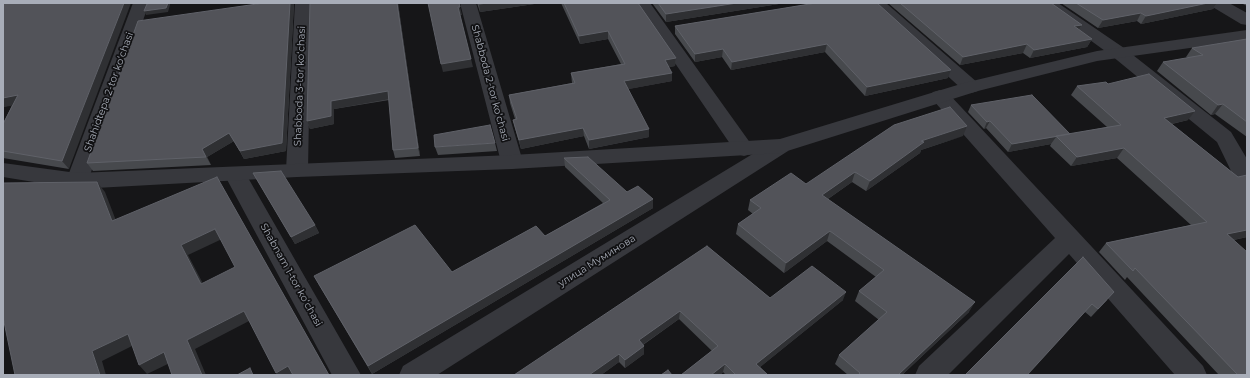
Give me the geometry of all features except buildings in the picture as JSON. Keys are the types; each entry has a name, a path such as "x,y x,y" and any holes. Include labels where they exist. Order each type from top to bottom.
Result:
{"street":[{"name":"Shahidtepa 2-tor koʻchasi","path":"77,182 141,22 141,3"},
{"name":"Shabboda 3-tor koʻchasi","path":"297,170 303,3"},
{"name":"Shabboda 2-tor koʻchasi","path":"468,3 512,162"},
{"path":"642,3 667,29 744,149"},
{"path":"876,3 971,87"},
{"path":"1047,3 1118,52 1224,137 1234,153 1240,168 1247,174"},
{"path":"1216,3 1245,33"},
{"path":"3,170 77,182 297,170 512,162 781,146 971,87 1118,52 1245,33"},
{"path":"940,96 1193,375"},
{"name":"улица Муминова","path":"413,375 781,146"},
{"name":"Shabnam 1-tor koʻchasi","path":"235,174 347,375"},
{"path":"929,375 1070,238"}]}
